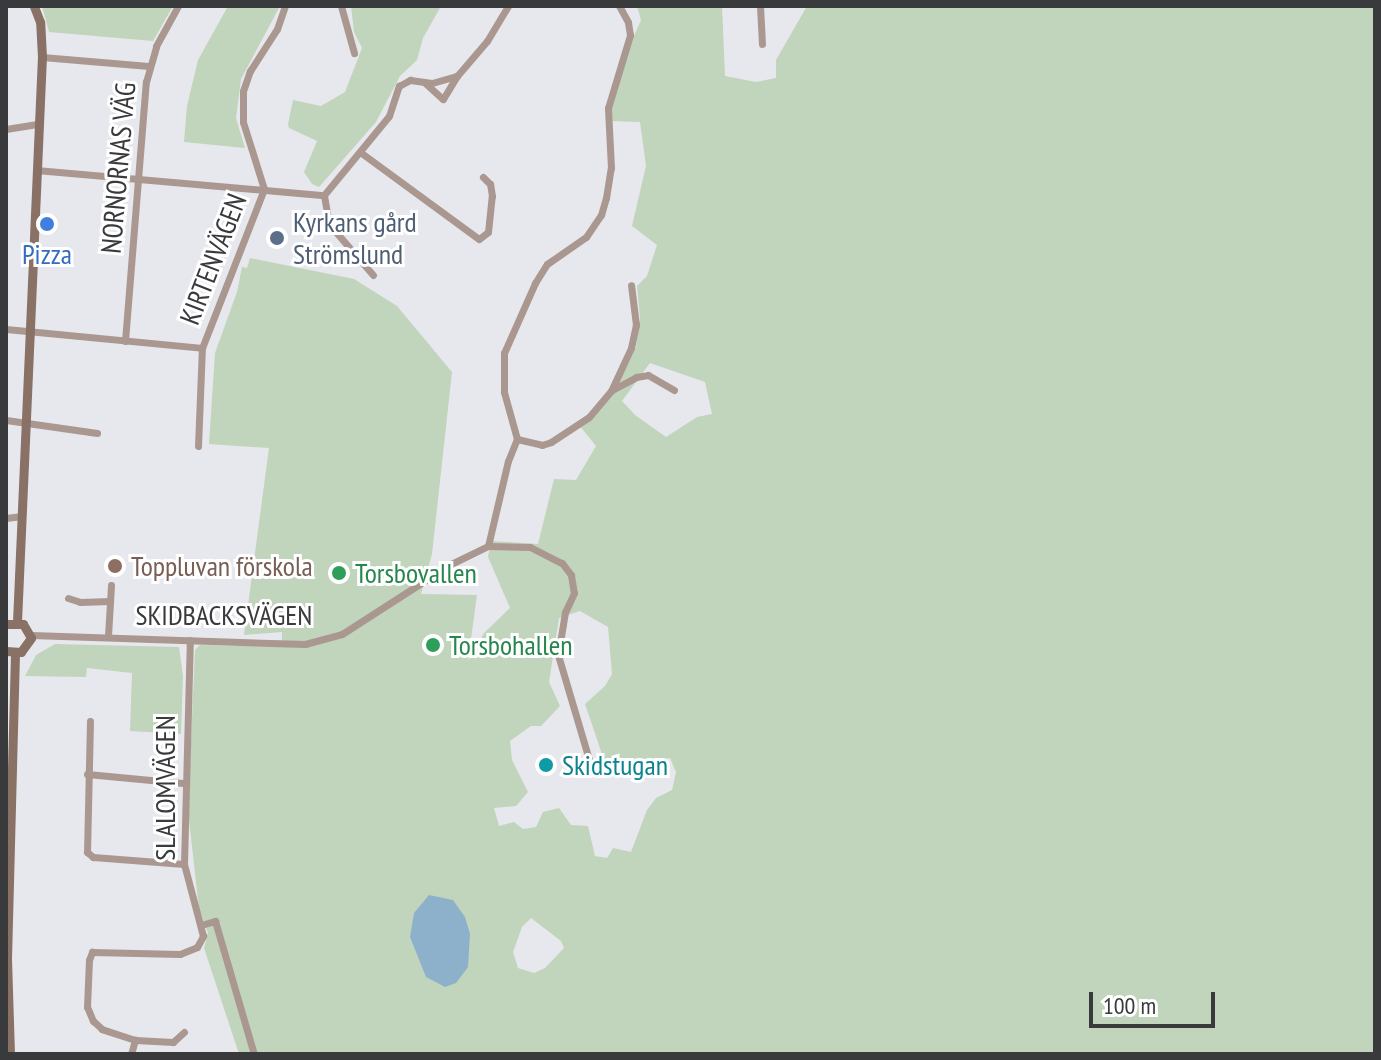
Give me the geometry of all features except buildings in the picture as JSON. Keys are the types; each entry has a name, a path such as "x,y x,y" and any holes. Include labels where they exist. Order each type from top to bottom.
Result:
{"street":[{"path":"17,622 36,124 42,57 40,22 34,6"},
{"name":"NORNORNAS VÄG","path":"125,341 149,66 178,6"},
{"name":"KIRTENVÄGEN","path":"198,446 202,348 264,189 243,122 242,99 250,71 277,29 285,6"},
{"path":"341,6 354,53"},
{"path":"425,83 443,99 457,76 487,41 508,6"},
{"path":"488,546 508,461 517,439 504,392 504,353 535,283 547,264 586,237 601,215 611,168 608,108 630,35 628,22 619,6"},
{"path":"760,6 762,44"},
{"path":"42,57 149,66"},
{"path":"373,275 329,224 324,195 392,111 399,86 410,80 425,83 457,76"},
{"path":"6,129 36,124"},
{"path":"360,152 479,239 488,232 492,196 490,184 483,177"},
{"path":"34,170 324,195"},
{"path":"517,439 542,445 551,442 589,417 611,391 631,348 636,325 631,285"},
{"path":"6,329 202,348"},
{"path":"611,391 636,377 648,375 674,390"},
{"path":"6,420 97,433"},
{"path":"6,518 22,516"},
{"name":"SKIDBACKSVÄGEN","path":"31,635 305,644 342,634 449,565 488,546 530,547 562,563 571,575 574,593 565,612 558,655 590,763"},
{"path":"108,636 111,585"},
{"path":"68,598 80,602 110,601"},
{"path":"6,624 17,622 26,626 31,635 28,646 11,652 7,944 10,1054"},
{"name":"SLALOMVÄGEN","path":"190,640 183,783 184,864 201,925"},
{"path":"90,721 87,852 93,857 184,864"},
{"path":"87,774 183,783"},
{"path":"184,1032 173,1042 135,1040 102,1029 93,1021 87,1007 92,952 180,954 197,947 203,936 201,925 215,921 254,1054"},
{"path":"131,1054 135,1040"}],"green space":[{"path":"42,6 173,6 153,41 49,32"},
{"path":"228,6 280,6 241,79 236,118 245,148 184,142 187,106 198,60"},
{"path":"351,6 441,6 423,38 417,60 400,76 376,122 319,187 312,184 304,172 317,141 289,128 288,124 293,100 321,106 345,92 362,48 354,32"},
{"path":"637,6 722,6 725,76 756,82 776,78 776,60 807,6 1375,6 1375,1054 239,1054 204,948 208,933 199,909 188,811 195,650 200,645 282,647 282,632 244,635 269,448 209,444 215,353 237,292 242,267 247,268 250,258 354,279 397,306 452,372 432,554 421,594 477,595 468,661 484,633 510,608 488,557 491,541 538,544 554,479 576,480 596,446 579,425 612,395 636,347 640,318 637,286 647,276 657,245 632,226 646,166 640,122 612,121 611,105 617,75 641,20","holes":["650,363 705,382 712,414 697,417 666,437 635,415 622,401","580,611 608,627 612,674 605,686 585,704 604,760 630,768 670,758 676,772 672,790 656,798 647,810 631,852 613,848 607,858 595,856 588,826 571,825 559,808 543,812 536,827 523,829 514,822 499,826 494,808 516,806 528,792 512,760 510,741 531,726 541,726 560,706 549,682 559,618","531,918 561,941 564,948 545,968 534,973 518,968 513,952 522,927"]},
{"path":"55,644 179,647 183,676 181,734 130,731 132,673 87,668 86,677 25,676 36,655"}],"water":[{"path":"429,895 453,900 465,917 470,934 468,967 456,983 445,987 426,977 410,937 414,913"}],"place":[{"name":"Pizza","path":"47,224"},
{"name":"Kyrkans gård Strömslund","path":"277,238"},
{"name":"Toppluvan förskola","path":"115,566"},
{"name":"Torsbovallen","path":"339,573"},
{"name":"Torsbohallen","path":"433,645"},
{"name":"Skidstugan","path":"546,765"}]}
